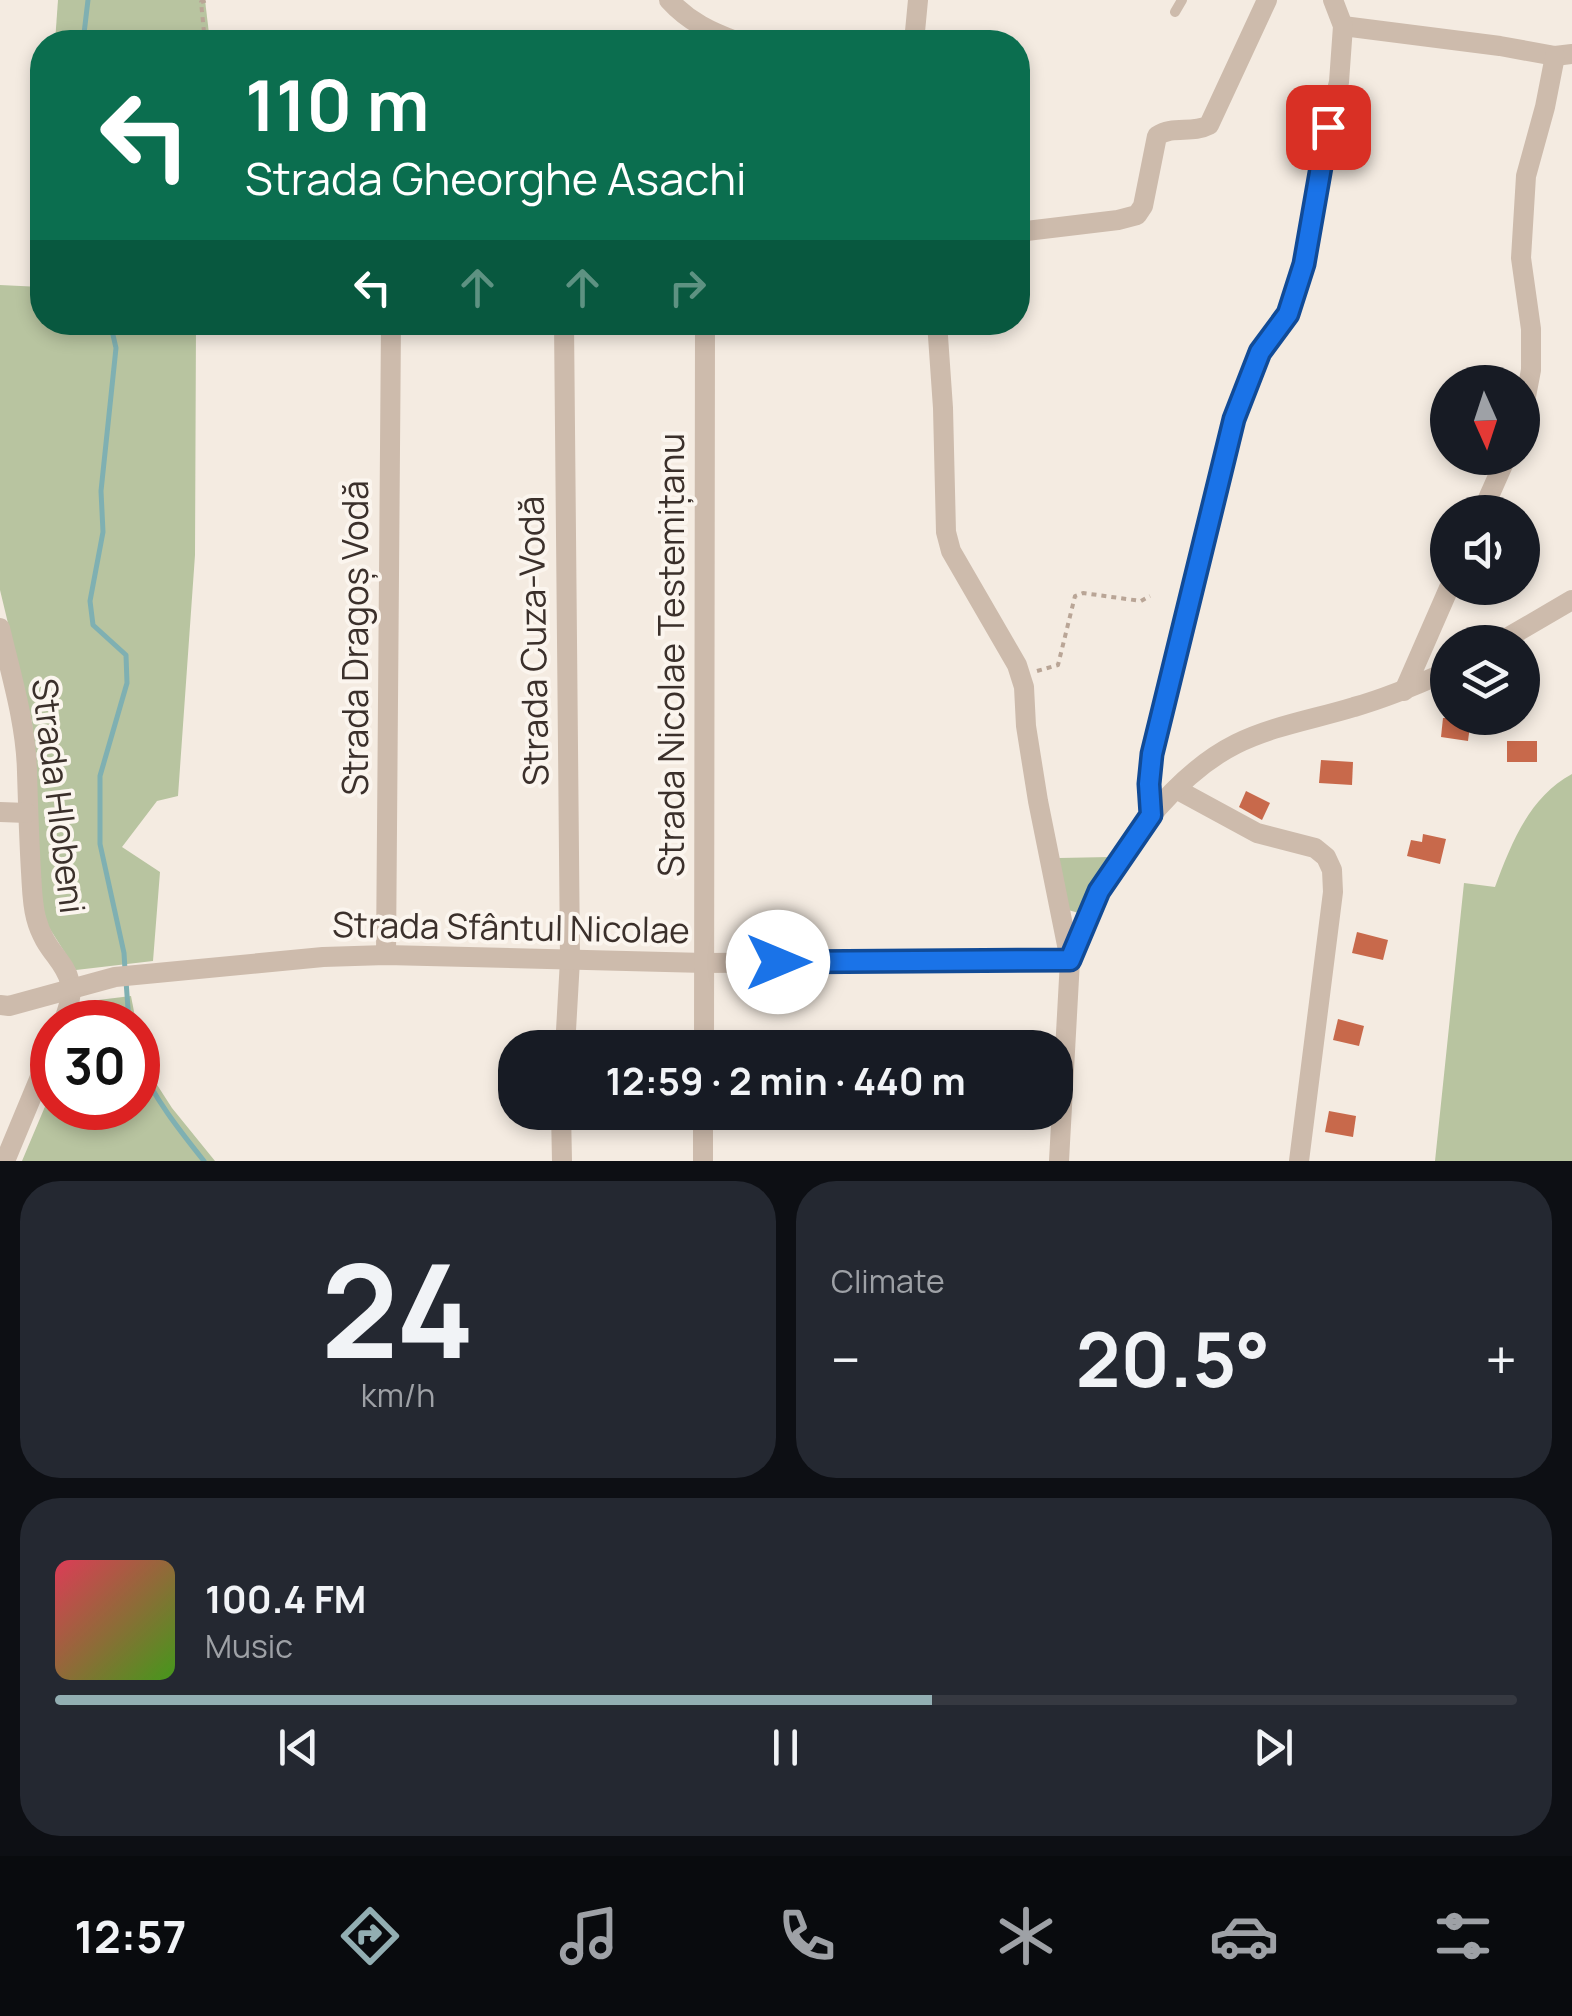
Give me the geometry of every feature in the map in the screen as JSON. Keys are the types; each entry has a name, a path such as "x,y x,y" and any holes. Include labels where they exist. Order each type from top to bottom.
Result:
{"street":[{"path":"669,0 683,15 707,30"},
{"path":"915,30 918,0"},
{"path":"1030,231 1137,215 1143,206 1157,136 1166,130 1200,130 1209,126 1268,0"},
{"path":"1151,815 1152,754 1223,455 1252,369 1288,314 1304,264 1339,82 1342,26 1333,0"},
{"path":"1342,26 1564,55 1526,176 1521,258 1531,328 1530,365"},
{"name":"Strada Dragoș Vodă","path":"386,954 391,335"},
{"name":"Strada Cuza-Vodă","path":"564,335 570,960 566,1030"},
{"name":"Strada Nicolae Testemițanu","path":"704,335 704,1030"},
{"path":"937,335 944,408 946,532 951,551 1024,687 1038,800 1070,960 1059,1161"},
{"path":"1529,625 1572,600"},
{"path":"1404,690 1442,605"},
{"name":"Strada Hlobeni","path":"0,628 20,710 36,919 73,988"},
{"path":"1070,960 1099,891 1151,815 1195,769 1237,743 1430,679"},
{"path":"1176,790 1258,833 1315,848 1326,857 1332,870 1333,892 1298,1161"},
{"path":"0,812 27,813"},
{"name":"Strada Sfântul Nicolae","path":"0,1005 10,1006 115,976 386,954 705,963 1070,960"},
{"path":"71,1000 73,988"},
{"path":"5,1161 30,1101"},
{"path":"562,1130 562,1161"},
{"path":"703,1130 703,1161"}],"lane":[{"path":"1175,12 1182,0"}],"path":[{"path":"203,30 200,1 208,0"},
{"path":"1020,674 1058,665 1075,596 1083,593 1141,601 1150,596"}],"green space":[{"path":"58,0 205,0 209,30 56,30"},
{"path":"0,285 30,286 30,335 196,335 195,555 178,796 157,801 122,847 160,872 153,961 76,970 48,926 41,901 32,723 0,590"},
{"path":"1572,774 1572,1161 1435,1161 1464,883 1495,887 1523,823 1544,795"},
{"path":"1110,857 1079,913 1068,910 1059,858"},
{"path":"131,996 132,1000 98,1000"},
{"path":"160,1089 215,1161 22,1161 35,1130 160,1130"}],"building":[{"path":"1441,735 1469,735 1468,741"},
{"path":"1507,741 1537,741 1537,762 1507,762"},
{"path":"1321,760 1353,762 1352,785 1319,783"},
{"path":"1246,791 1270,803 1262,820 1239,807"},
{"path":"1423,834 1446,839 1440,864 1407,856 1411,840 1422,842"},
{"path":"1357,932 1388,940 1383,960 1352,953"},
{"path":"1338,1019 1364,1026 1359,1046 1333,1040"},
{"path":"1329,1111 1356,1116 1353,1137 1325,1132"}],"waterway":[{"path":"84,30 88,0"},
{"path":"113,335 116,348 101,491 103,532 90,601 93,625 126,655 127,683 100,776 100,844 125,970"},
{"path":"126,981 127,1000"},
{"path":"160,1102 204,1161"}],"route":[{"path":"778,962 1070,960 1099,891 1151,815 1152,754 1223,455 1252,369 1288,314 1304,264 1328,127"}]}
